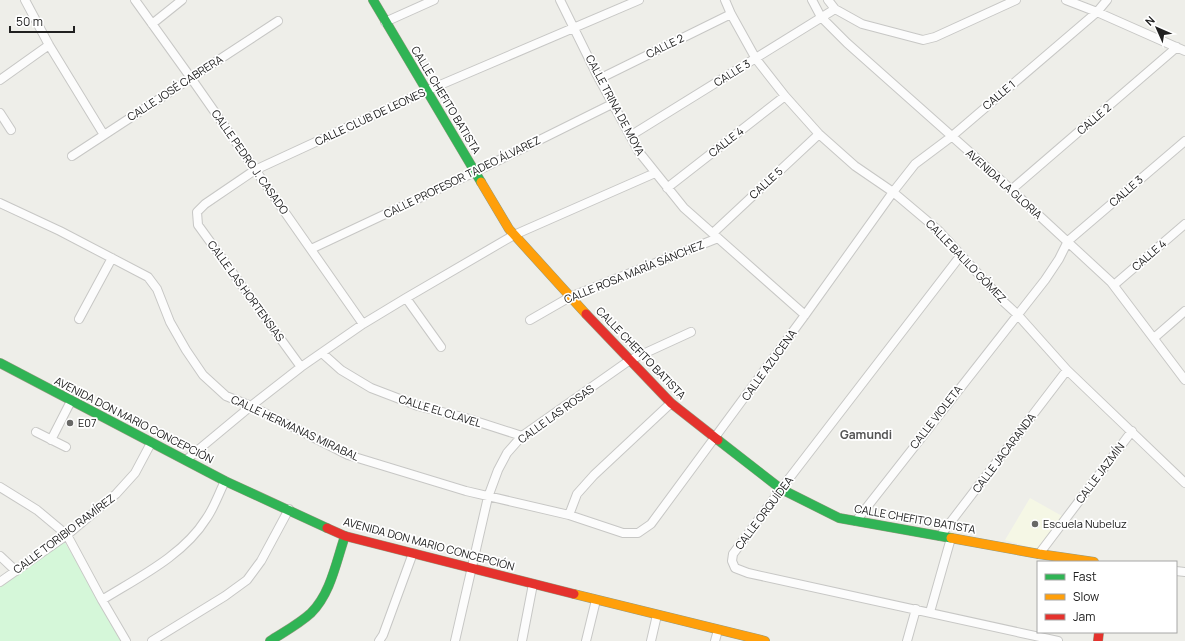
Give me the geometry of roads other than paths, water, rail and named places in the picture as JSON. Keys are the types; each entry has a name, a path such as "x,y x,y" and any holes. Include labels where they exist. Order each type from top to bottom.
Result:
{"street":[{"path":"25,0 104,135"},
{"name":"CALLE PEDRO J. CASADO","path":"135,0 363,324"},
{"path":"152,24 182,0"},
{"name":"CALLE CHEFITO BATISTA","path":"373,0 509,229 570,297 671,403 781,489 839,518 1039,554 1087,561"},
{"path":"386,22 434,0"},
{"name":"CALLE TRINA DE MOYA","path":"560,0 599,79 638,152 684,208 805,315"},
{"name":"CALLE CLUB DE LEONES","path":"197,212 205,204 255,170 426,91 639,0"},
{"name":"CALLE BALILO GÓMEZ","path":"725,0 731,14 756,59 785,96 819,134 855,166 893,192 938,230 1067,370 1185,482"},
{"name":"AVENIDA LA GLORIA","path":"812,0 821,17 847,43 1068,241 1114,285 1185,380"},
{"path":"828,0 834,9 862,24 923,40 1016,0"},
{"path":"1066,0 1185,51"},
{"name":"CALLE 1","path":"893,192 916,164 1097,12 1107,0"},
{"name":"CALLE 3","path":"630,136 756,59 834,9"},
{"name":"CALLE 2","path":"599,79 731,14"},
{"name":"CALLE JOSÉ CABRERA","path":"72,156 278,20"},
{"path":"0,80 50,45"},
{"name":"CALLE 2","path":"1011,190 1177,47"},
{"name":"CALLE 4","path":"667,188 785,96"},
{"name":"CALLE PROFESOR TADEO ÁLVAREZ","path":"311,249 475,172 612,104"},
{"path":"0,113 12,130"},
{"name":"CALLE 5","path":"715,235 819,134"},
{"name":"CALLE 3","path":"1068,241 1185,141"},
{"path":"186,460 301,367 363,324 514,235 655,173"},
{"name":"CALLE AZUCENA","path":"638,532 651,524 716,438 893,192"},
{"name":"CALLE HERMANAS MIRABAL","path":"0,203 60,230 148,277 157,289 170,322 186,350 204,375 226,396 251,406 348,455 488,497 569,515 623,533 638,532"},
{"name":"CALLE LAS HORTENSIAS","path":"197,212 198,225 301,367"},
{"name":"CALLE 4","path":"1114,285 1185,224"},
{"name":"CALLE ROSA MARÍA SÁNCHEZ","path":"530,320 570,297 715,235"},
{"name":"CALLE VIOLETA","path":"856,521 1045,280 1059,259 1068,241"},
{"name":"CALLE ORQUÍDEA","path":"961,255 781,489 734,554 732,561 735,568 748,573 1058,641"},
{"path":"79,319 112,258"},
{"path":"406,298 441,347"},
{"path":"1154,338 1185,311"},
{"name":"CALLE LAS ROSAS","path":"456,641 488,497 498,470 507,453 522,436 630,360 691,332"},
{"name":"CALLE EL CLAVEL","path":"322,353 341,370 371,388 418,406 466,418 522,436"},
{"name":"AVENIDA DON MARIO CONCEPCIÓN","path":"0,363 71,402 225,481 289,509 345,536 473,568 490,574 765,641"},
{"name":"CALLE JACARANDA","path":"940,536 1067,370"},
{"path":"51,440 71,402"},
{"path":"569,515 577,494 594,475 671,403"},
{"name":"CALLE JAZMÍN","path":"1039,554 1132,431"},
{"path":"36,432 66,447"},
{"name":"CALLE TORIBIO RAMÍREZ","path":"0,582 67,535 116,494 135,473 151,442"},
{"path":"102,600 171,556 191,538 206,519 225,481"},
{"path":"0,487 37,510 67,535 126,641"},
{"path":"152,641 225,596 247,580 261,561 289,509"},
{"path":"270,641 310,614 321,601 345,536"},
{"path":"930,612 951,538"},
{"path":"379,641 383,635 413,553"},
{"path":"0,556 16,571"},
{"path":"522,641 533,584"},
{"path":"586,641 596,600"},
{"path":"907,641 916,609"},
{"path":"651,641 657,615"},
{"path":"715,641 718,630"}],"place":[{"name":"E07","path":"70,423"},
{"name":"Escuela Nubeluz","path":"1035,524"}],"district":[{"name":"Gamundi","path":"866,435"}]}
